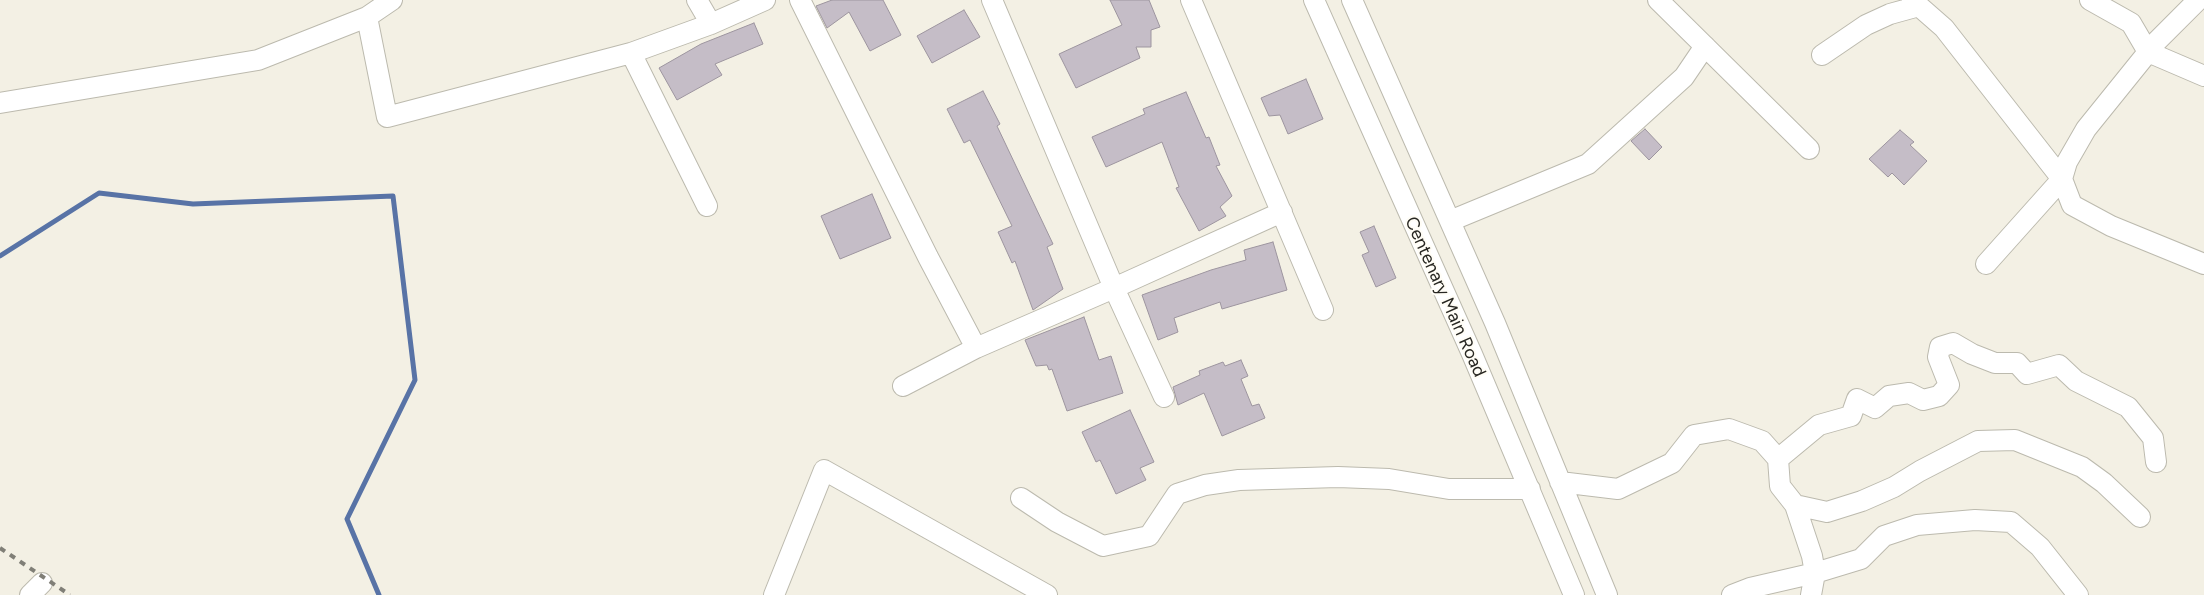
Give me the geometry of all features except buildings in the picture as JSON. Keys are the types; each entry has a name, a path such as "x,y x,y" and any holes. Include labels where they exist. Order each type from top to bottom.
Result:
{"street":[{"path":"0,103 258,60 367,18 392,0"},
{"path":"697,0 711,24"},
{"path":"367,18 387,117 631,53 711,24 766,0"},
{"path":"800,0 928,257 976,348"},
{"path":"992,0 1114,288 1164,397"},
{"path":"1191,0 1323,310"},
{"name":"Centenary Main Road","path":"1314,0 1472,354 1574,595"},
{"name":"Centenary Main Road","path":"1352,0 1504,343 1607,595"},
{"path":"1658,0 1809,149"},
{"path":"2090,0 2131,23 2148,52 2204,76"},
{"path":"1986,264 2062,179 2067,162 2086,129 2148,52 2198,0"},
{"path":"1822,55 1866,25 1916,3 1944,28 2062,179 2072,205 2111,226 2204,264"},
{"path":"1450,221 1588,164 1684,76 1705,46"},
{"path":"631,53 707,206"},
{"path":"903,386 976,348 1282,212"},
{"path":"1472,354 1504,343"},
{"path":"1778,459 1819,425 1852,416 1857,399 1875,408 1889,396 1909,393 1923,400 1939,396 1949,385 1938,357 1940,347 1953,343 1972,354 1995,363 2016,363 2026,374 2059,365 2076,381 2128,407 2153,438 2156,462"},
{"path":"1560,482 1618,489 1672,463 1694,435 1730,429 1762,441 1778,459 1780,486 1795,505 1812,556 1815,573 1811,595"},
{"path":"1795,505 1827,512 1862,501 1894,487 1920,470 1978,441 2015,440 2082,467 2104,483 2140,517"},
{"path":"774,595 824,470 1047,595"},
{"path":"1021,498 1057,522 1103,546 1149,536 1177,494 1205,485 1239,480 1389,479 1449,489 1530,489"},
{"path":"1732,595 1750,588 1815,573 1861,559 1884,536 1917,524 1976,520 2011,522 2040,547 2078,595"}],"waterway":[{"path":"0,256 99,193 193,204 393,196 415,380 347,519 379,595"}],"railway":[{"path":"0,548 70,595"}]}
